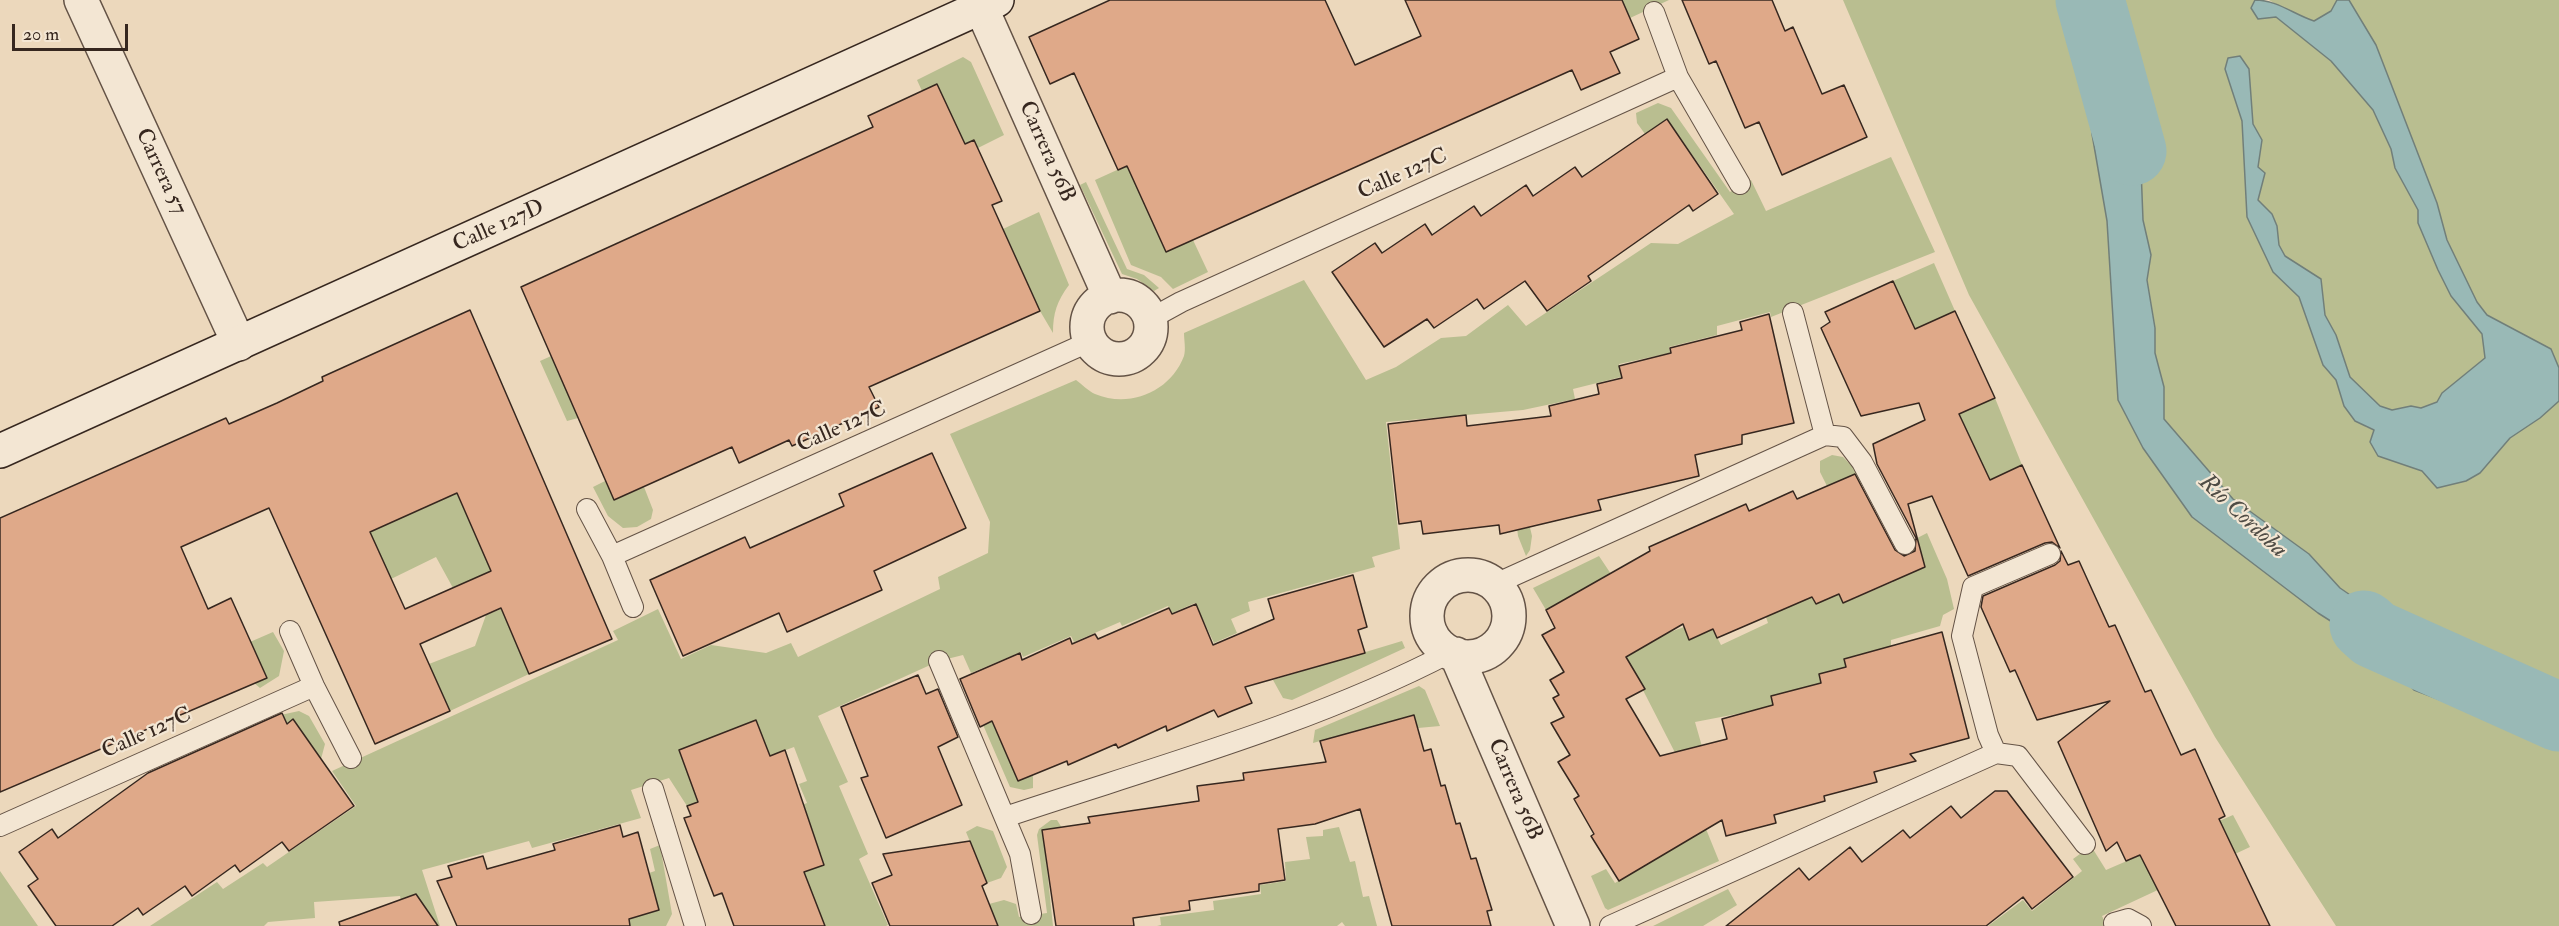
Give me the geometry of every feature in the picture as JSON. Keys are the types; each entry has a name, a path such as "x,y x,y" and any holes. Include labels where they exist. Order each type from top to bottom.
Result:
{"street":[{"name":"Carrera 57","path":"81,0 239,344"},
{"name":"Calle 127D","path":"0,451 989,4"},
{"name":"Carrera 56B","path":"989,4 1110,297"},
{"path":"1110,297 1131,297 1140,303 1150,319 1151,335 1134,356 1125,359 1105,356 1090,341 1088,331 1092,310 1110,297"},
{"name":"Carrera 56B","path":"1493,585 1481,578 1468,576 1454,578 1442,584 1432,595 1427,622 1431,636 1453,654 1573,926"},
{"path":"1453,654 1475,656 1486,652 1497,645 1504,634 1508,609 1503,596 1493,585"}],"lane":[{"path":"1654,12 1678,77 1740,184"},
{"name":"Calle 127C","path":"1150,319 1201,293 1678,77"},
{"path":"1793,313 1825,435"},
{"name":"Calle 127C","path":"612,556 1090,341"},
{"path":"1493,585 1825,435 1843,437 1862,462 1905,544"},
{"path":"587,509 612,556 633,607"},
{"path":"1996,753 1988,735 1962,636 1973,587 2050,554"},
{"path":"290,631 314,686 351,758"},
{"path":"1005,817 1287,723 1453,654"},
{"path":"939,662 1020,854 1031,914"},
{"name":"Calle 127C","path":"0,826 314,686"},
{"path":"1610,926 1996,753 2018,756 2085,844"},
{"path":"653,789 695,926"},
{"path":"2114,923 2128,919 2141,926"}],"green space":[{"path":"1622,0 1669,0 1630,18"},
{"path":"1843,0 2255,0 2252,8 2258,19 2276,17 2331,61 2373,110 2391,149 2395,168 2418,210 2418,223 2451,296 2482,334 2485,358 2442,393 2437,402 2421,409 2411,406 2392,410 2380,406 2350,377 2336,335 2325,315 2321,279 2285,256 2279,245 2277,226 2272,214 2258,200 2265,173 2258,167 2262,140 2253,124 2249,69 2225,69 2242,121 2247,217 2258,240 2287,284 2299,297 2323,365 2336,380 2344,406 2366,427 2374,430 2378,456 2422,471 2437,487 2470,471 2559,400 2559,926 2336,926 2215,737 1969,295","holes":["2127,73 2128,115 2141,168 2143,220 2151,255 2147,280 2155,328 2155,353 2164,387 2164,419 2233,499 2309,554 2340,588 2407,634 2436,647 2449,678 2450,689 2398,670 2381,653 2192,517 2143,448 2118,400 2107,221 2092,134 2089,97"]},
{"path":"2269,0 2337,0 2331,11 2314,21 2292,14"},
{"path":"2349,0 2559,0 2559,368 2551,349 2487,315 2477,302 2447,240 2437,203 2376,45"},
{"path":"963,57 971,62 1004,135 978,148 974,140 965,144 937,84 922,91 917,80"},
{"path":"1658,103 1671,108 1730,192 1751,180 1766,211 1891,157 1935,252 1771,317 1770,312 1717,326 1717,335 1669,347 1670,353 1619,364 1621,377 1573,389 1575,399 1523,410 1386,422 1400,549 1372,557 1375,567 1248,602 1250,611 1231,619 1237,633 1214,643 1195,603 1172,613 1168,606 1122,626 1120,622 1074,642 1071,636 1023,657 1021,652 971,673 963,655 939,661 818,716 848,782 839,786 868,854 859,859 888,925 825,926 804,872 824,864 821,854 804,861 785,811 807,803 799,784 807,781 794,747 770,756 756,720 679,750 698,802 687,806 669,778 631,790 641,818 532,848 529,841 422,870 440,926 406,926 400,896 314,902 315,918 268,922 264,926 150,926 217,882 223,889 263,863 267,867 356,806 332,771 618,640 613,631 658,609 681,659 711,645 766,653 791,643 798,657 940,589 938,577 988,553 990,522 950,434 1076,380 1092,393 1108,398 1135,398 1148,394 1170,379 1178,368 1185,353 1184,333 1304,280 1366,380 1396,367 1441,338 1466,336 1508,305 1526,326 1651,243 1678,244 1734,214 1667,119 1645,134 1637,123 1636,113"},
{"path":"1128,165 1166,252 1193,240 1208,272 1173,289 1161,277 1131,265 1095,180"},
{"path":"1086,182 1127,269 1144,275 1159,288 1154,291 1137,279 1122,274 1080,185"},
{"path":"1039,212 1069,285 1056,308 1053,333 1040,311 1003,229"},
{"path":"1934,263 1955,311 1915,329 1893,281"},
{"path":"558,353 578,418 567,421 540,361"},
{"path":"1995,398 2022,465 1990,480 1959,414"},
{"path":"1505,422 1532,536 1530,550 1526,556 1518,536"},
{"path":"1832,455 1843,457 1854,468 1890,552 1927,533 1947,579 1954,609 1943,615 1940,626 1891,640 1891,646 1844,659 1846,667 1819,674 1827,707 1796,690 1771,697 1777,720 1747,712 1695,722 1707,764 1687,776 1626,657 1670,632 1684,627 1690,640 1713,629 1721,645 1768,623 1766,617 1791,606 1805,579 1816,604 1839,594 1844,603 1893,582 1846,478 1827,486 1820,472 1820,461"},
{"path":"605,481 615,500 644,487 653,510 651,519 637,527 623,528 608,516 593,487"},
{"path":"407,492 416,512 457,493 491,571 453,588 436,557 391,579 361,512"},
{"path":"1599,556 1611,574 1546,610 1533,588"},
{"path":"501,609 529,674 450,711 429,664 475,646 486,615"},
{"path":"273,632 284,651 279,676 260,688 253,682 250,642"},
{"path":"1402,641 1405,648 1292,700 1283,698 1273,680"},
{"path":"971,674 1018,781 1033,775 1033,788 1024,790 1010,787 964,681"},
{"path":"1419,686 1425,690 1440,726 1418,728 1413,715 1313,743 1315,730"},
{"path":"299,711 309,716 325,744 321,759 293,720 279,730 276,716"},
{"path":"2233,815 2250,847 2102,916 2107,926 1988,926 2023,900 2032,911 2082,871 2073,859 2091,846 2106,870"},
{"path":"1051,820 1057,820 1062,828 1043,831 1053,926 998,926 989,904 1004,900 1016,904 1019,917 1047,913 1037,835 1039,829"},
{"path":"977,826 993,831 1007,867 1001,878 987,883 966,832"},
{"path":"1339,827 1350,862 1355,861 1363,897 1369,896 1377,926 1345,926 1342,922 1337,926 1157,926 1161,925 1160,917 1214,910 1213,901 1261,894 1260,885 1286,881 1285,862 1310,859 1306,837 1323,836 1323,830"},
{"path":"1706,829 1719,861 1608,910 1605,908 1591,876 1606,869 1615,883"},
{"path":"660,845 672,914 666,926 630,926 629,919 659,910 649,873 655,871 650,849"},
{"path":"0,871 38,926 0,926"},
{"path":"1728,889 1737,905 1703,926 1653,926"}],"water":[{"path":"2255,0 2278,5 2314,21 2331,11 2337,0 2349,0 2376,45 2437,203 2447,240 2477,302 2487,315 2551,349 2559,368 2559,401 2540,418 2510,438 2480,473 2466,481 2437,488 2422,471 2378,456 2370,442 2374,430 2355,421 2344,406 2336,380 2323,365 2299,297 2273,272 2247,217 2242,121 2225,69 2228,58 2240,56 2249,69 2253,124 2262,140 2258,167 2265,173 2258,200 2272,214 2277,226 2279,245 2285,256 2321,279 2325,315 2336,335 2350,377 2380,406 2392,410 2411,406 2421,408 2437,402 2442,393 2485,358 2482,334 2451,296 2438,270 2418,223 2418,210 2395,168 2391,149 2373,110 2331,61 2276,17 2258,19 2251,8"},
{"path":"2111,59 2127,73 2128,115 2141,168 2143,220 2151,255 2147,280 2155,328 2155,353 2164,387 2164,419 2233,499 2309,554 2340,588 2407,634 2436,647 2450,657 2450,689 2443,701 2414,690 2381,653 2318,613 2192,517 2143,448 2118,400 2107,221 2092,134 2089,97 2096,67"}],"building":[{"path":"1110,0 1325,0 1355,65 1421,36 1405,0 1622,0 1639,39 1610,52 1620,73 1581,90 1572,70 1166,252 1127,166 1118,170 1074,73 1050,84 1029,37"},
{"path":"1682,0 1772,0 1785,31 1793,27 1822,94 1844,85 1867,137 1782,175 1759,122 1745,128 1716,61 1709,64"},
{"path":"937,84 965,144 974,140 1002,201 992,205 1040,311 869,387 879,407 792,446 789,440 739,463 732,447 614,500 521,287 873,127 868,116"},
{"path":"1667,119 1718,194 1693,211 1689,205 1588,276 1591,281 1547,311 1525,281 1484,309 1477,299 1434,328 1427,319 1384,347 1332,272 1375,243 1382,253 1425,224 1432,235 1474,206 1481,216 1526,185 1533,196 1575,167 1582,177"},
{"path":"1893,281 1915,329 1955,311 1995,398 1959,414 1990,480 2022,465 2060,548 2052,542 2045,543 1968,576 1932,496 1908,504 1925,567 1843,603 1839,594 1816,604 1812,597 1717,638 1713,629 1689,640 1683,624 1626,657 1645,689 1626,699 1660,756 1727,739 1722,719 1773,705 1771,696 1821,683 1819,674 1846,667 1844,659 1942,632 1969,738 1910,754 1916,761 1874,772 1877,782 1824,796 1825,801 1774,815 1776,823 1726,836 1722,820 1619,881 1591,836 1594,834 1574,799 1579,796 1558,762 1570,755 1551,723 1564,717 1553,698 1559,695 1550,680 1564,672 1542,635 1555,628 1546,610 1650,551 1649,547 1746,504 1749,511 1793,491 1797,499 1855,474 1895,550 1904,556 1915,551 1916,538 1877,464 1873,444 1925,420 1919,403 1861,416 1821,328 1830,322 1825,312"},
{"path":"470,310 612,639 529,674 501,608 420,644 450,711 375,744 269,508 181,547 208,609 231,598 267,678 0,792 0,518 226,418 229,424 277,403 323,381 322,377","holes":["457,493 491,571 405,609 370,532"]},
{"path":"1769,314 1794,423 1742,435 1742,444 1695,455 1699,476 1598,500 1601,510 1500,534 1499,525 1423,534 1421,521 1399,524 1388,424 1466,415 1467,426 1551,416 1549,406 1599,394 1597,384 1622,378 1619,366 1671,353 1670,348 1742,330 1740,322"},
{"path":"932,453 966,528 874,571 882,590 787,632 779,613 683,656 650,580 745,537 750,548 844,506 839,494"},
{"path":"2061,551 2068,565 2079,561 2109,627 2115,625 2145,692 2151,690 2181,755 2195,749 2225,816 2219,819 2270,926 2176,926 2140,855 2126,861 2117,842 2106,851 2058,742 2110,701 2037,720 2015,670 2010,672 1981,607 1983,596 2055,565 2060,561"},
{"path":"1353,575 1367,627 1358,630 1365,653 1245,687 1252,703 1218,717 1214,710 1167,731 1166,726 1118,748 1116,744 1068,765 1067,761 1018,781 992,721 980,727 960,679 1020,653 1022,660 1070,638 1072,644 1095,634 1098,639 1169,608 1172,614 1196,604 1213,645 1274,619 1268,599"},
{"path":"918,675 926,694 938,689 958,737 938,747 962,805 886,838 861,778 868,776 841,707"},
{"path":"282,713 287,724 293,719 354,806 289,851 282,842 240,872 235,865 192,896 185,886 143,915 138,908 112,926 56,926 28,886 38,879 19,852 52,829 58,838 148,773"},
{"path":"1414,715 1424,751 1431,749 1441,786 1445,785 1456,824 1460,823 1471,859 1476,858 1492,910 1487,911 1491,926 1392,926 1360,809 1315,824 1278,829 1285,880 1259,884 1259,891 1189,901 1190,910 1133,918 1134,926 1056,926 1042,830 1090,823 1088,817 1199,801 1197,786 1244,780 1243,773 1326,762 1320,741"},
{"path":"756,720 770,756 785,750 824,865 804,872 825,926 734,926 722,893 714,896 684,818 691,816 687,806 698,802 679,750"},
{"path":"1995,791 2007,791 2073,877 2032,909 2023,897 1986,926 1726,926 1799,868 1809,880 1850,847 1862,862 1903,830 1910,838 1951,806 1961,818"},
{"path":"620,825 623,837 638,832 659,910 629,919 630,926 457,926 437,881 452,877 448,866 483,856 487,869 555,850 553,844"},
{"path":"970,841 987,883 982,886 998,926 890,926 872,883 892,875 883,854"},
{"path":"416,894 438,926 340,926 339,922"}],"waterway":[{"name":"Río Cordoba","path":"2090,0 2132,151"},
{"name":"Río Cordoba","path":"2364,625 2374,634 2559,717"}]}
